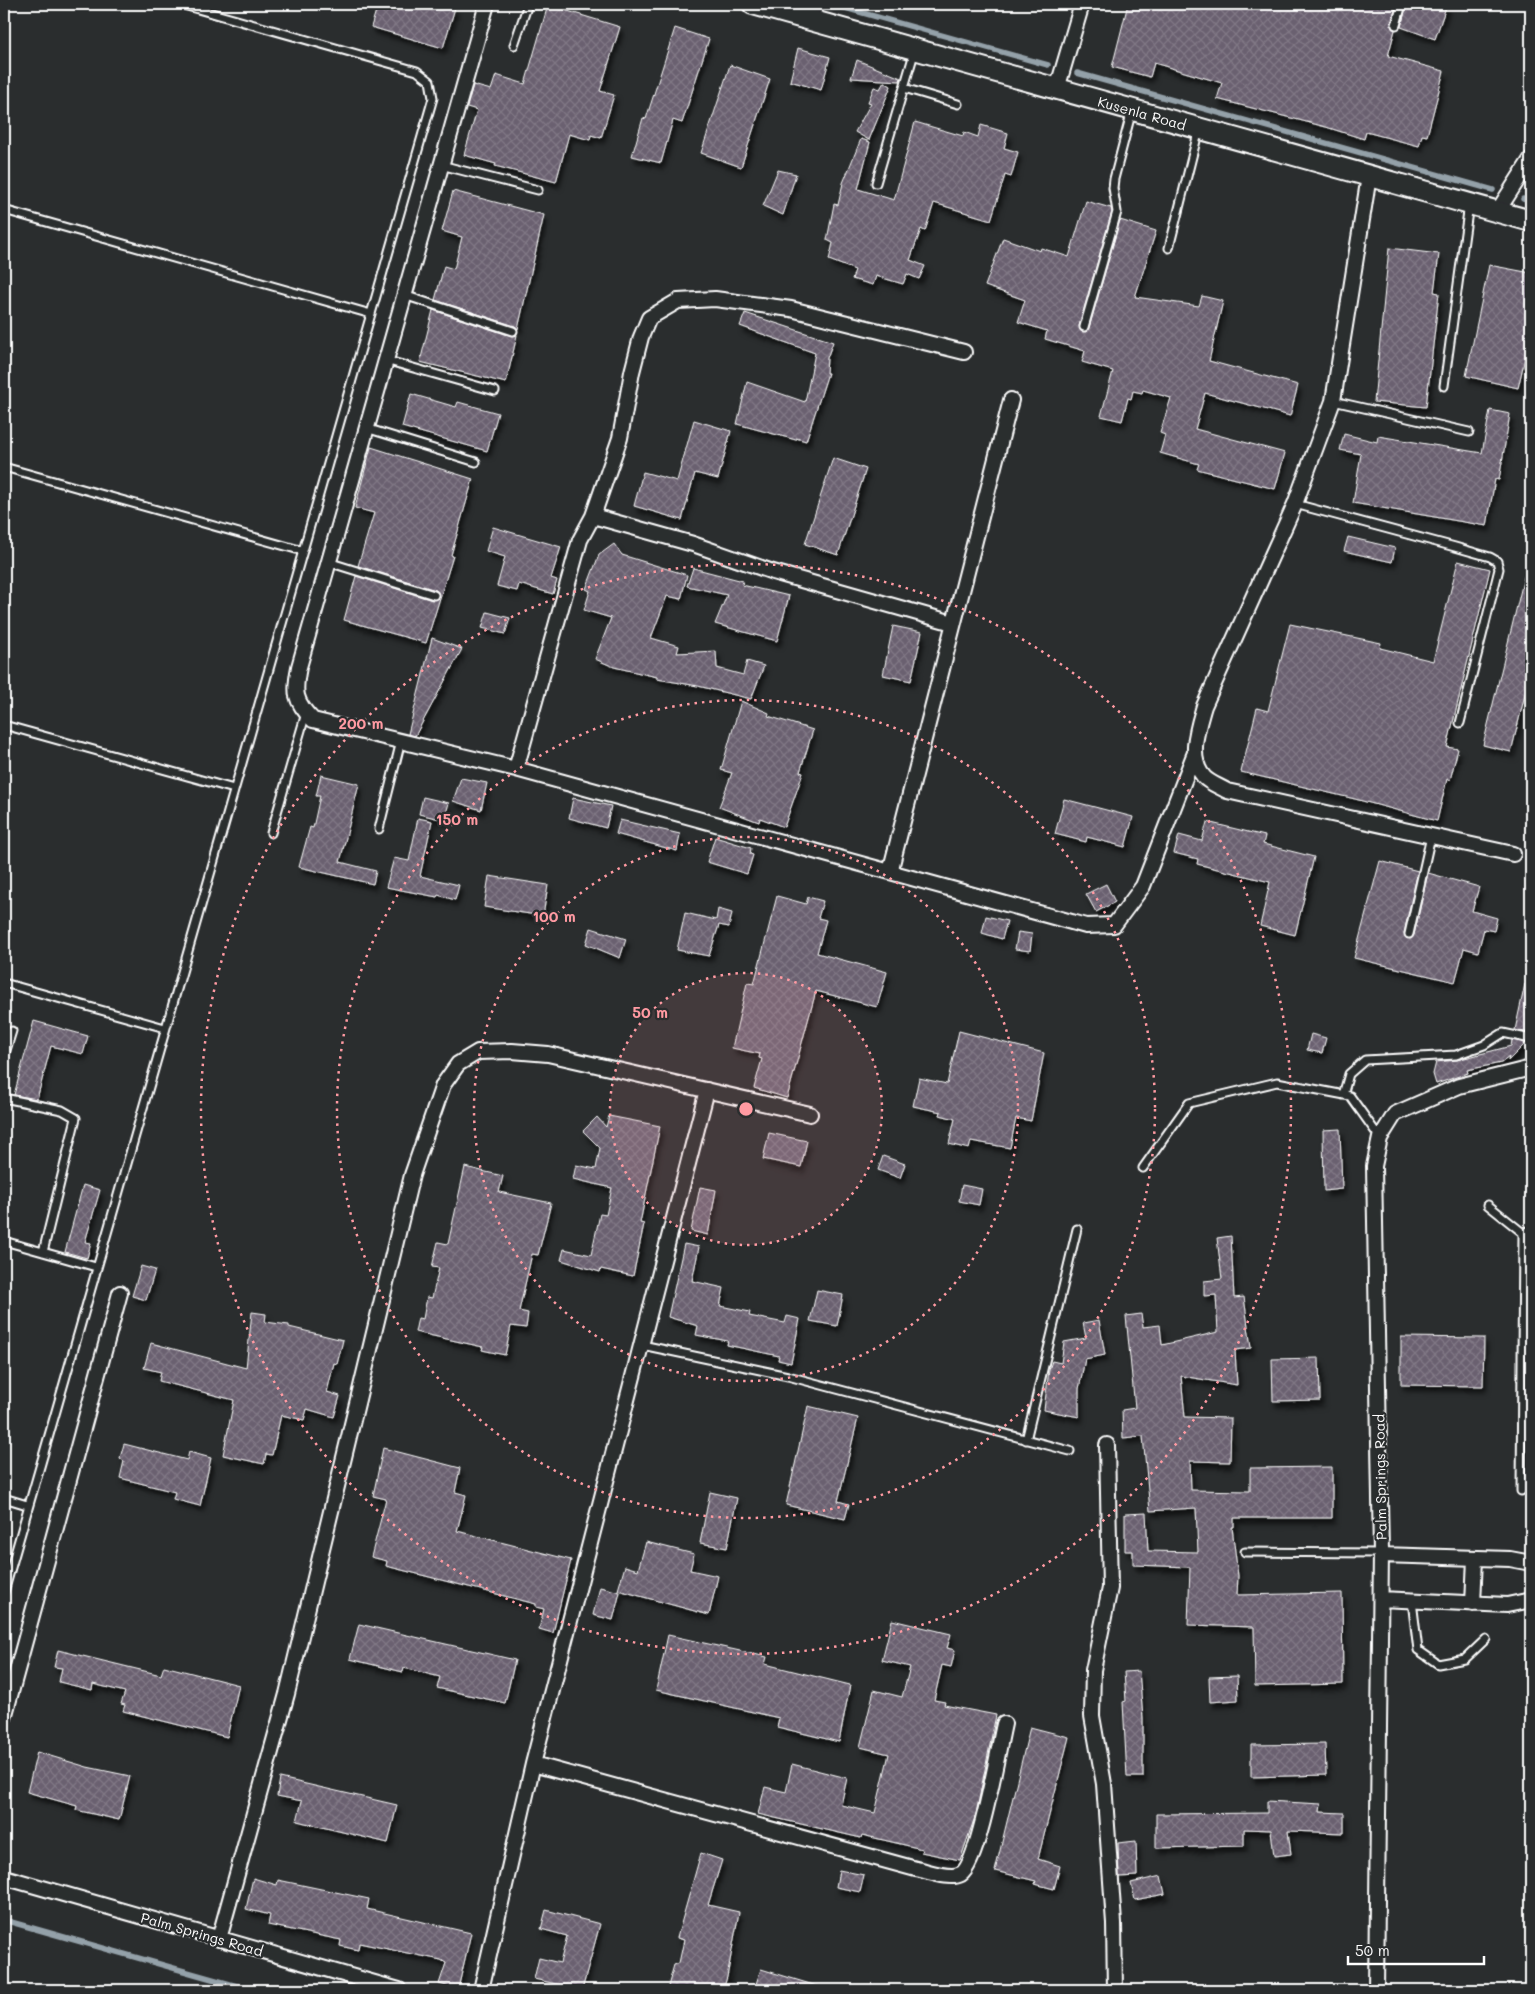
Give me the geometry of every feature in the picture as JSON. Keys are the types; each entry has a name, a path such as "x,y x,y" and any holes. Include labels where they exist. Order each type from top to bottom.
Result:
{"main road":[{"name":"Kusenla Road","path":"753,4 813,12 915,50 1531,221"}],"street":[{"path":"487,4 327,562 299,667 295,688 300,707 313,720 516,769 1086,926 1114,925 1143,886 1194,755 1204,706 1295,504 1333,401 1369,176"},
{"path":"1057,89 1082,4"},
{"path":"1497,212 1531,159"},
{"path":"516,769 580,540 593,516 620,438 632,372 641,337 649,318 678,301 715,299 791,309 964,352"},
{"path":"890,872 1011,400"},
{"path":"593,516 676,539 773,572 953,624"},
{"path":"1194,755 1204,777 1228,791 1513,854"},
{"path":"220,1939 287,1694 412,1175 443,1085 458,1064 478,1052 512,1051 548,1054 810,1114"},
{"name":"Palm Springs Road","path":"1376,1990 1381,1554 1374,1166 1380,1138 1395,1114 1459,1086 1531,1068"},
{"path":"481,1990 533,1764 707,1090"},
{"path":"4,1718 120,1293"},
{"path":"1107,1445 1110,1588 1093,1670 1092,1716 1104,1793 1114,1923 1115,1990"},
{"path":"1381,1554 1510,1559 1531,1563"},
{"path":"1473,1604 1474,1558"},
{"path":"1381,1599 1507,1605 1531,1600"},
{"path":"533,1764 916,1869 954,1877 962,1874 971,1860 980,1834 1004,1724"},
{"name":"Palm Springs Road","path":"4,1877 400,1990"}],"lane":[{"path":"4,1592 27,1505 433,98 430,81 417,71 180,4"},
{"path":"514,45 528,4"},
{"path":"1396,25 1402,4"},
{"path":"876,184 915,50"},
{"path":"904,88 958,104"},
{"path":"1084,327 1117,212 1113,188 1114,179 1132,110"},
{"path":"1169,248 1200,129"},
{"path":"441,165 538,190"},
{"path":"1444,386 1469,204"},
{"path":"4,210 371,314"},
{"path":"404,295 513,331"},
{"path":"385,360 495,391"},
{"path":"1333,401 1469,432"},
{"path":"366,428 476,462"},
{"path":"4,468 303,551"},
{"path":"1295,504 1455,547 1490,557 1497,561 1499,570 1460,723"},
{"path":"327,562 434,595"},
{"path":"271,832 306,712"},
{"path":"4,726 234,789"},
{"path":"379,829 401,741"},
{"path":"1409,934 1431,836"},
{"path":"4,983 165,1028"},
{"path":"4,1057 12,1031"},
{"path":"1343,1095 1348,1074 1365,1060 1456,1055 1484,1045 1503,1033 1531,1039"},
{"path":"1143,1168 1189,1103 1277,1082 1350,1096 1380,1138"},
{"path":"4,1098 62,1110 76,1118 43,1252"},
{"path":"1488,1205 1523,1232"},
{"path":"1026,1440 1077,1228"},
{"path":"1523,1232 1531,1230"},
{"path":"1520,1490 1523,1232"},
{"path":"4,1241 96,1267"},
{"path":"642,1345 788,1376 1070,1451"},
{"path":"4,1498 27,1505"},
{"path":"1245,1552 1381,1554"},
{"path":"1412,1601 1418,1650 1438,1664 1464,1660 1486,1640"}],"building":[{"path":"378,4 441,4 455,8 443,48 371,27"},
{"path":"1128,4 1397,4 1391,24 1395,30 1388,56 1444,71 1427,136 1422,135 1419,146 1366,132 1364,139 1326,127 1217,99 1222,83 1154,63 1150,77 1112,67"},
{"path":"1407,4 1447,4 1435,39 1401,27"},
{"path":"548,5 620,27 600,91 614,95 601,138 591,135 590,140 569,134 556,182 495,166 496,164 464,155 477,110 467,107 473,85 491,90 496,75 525,84"},
{"path":"675,28 709,39 682,123 673,120 661,163 632,156 643,118 646,119"},
{"path":"798,48 830,57 821,90 790,81"},
{"path":"857,60 901,78 900,81 851,78"},
{"path":"730,65 770,79 741,167 701,153"},
{"path":"884,82 891,86 869,140 855,132 871,103 868,102 874,87 880,89"},
{"path":"915,122 963,136 964,132 978,137 981,125 1008,133 1004,148 1018,152 1011,177 1005,175 991,220 934,203 925,231 921,229 910,260 925,266 919,279 907,274 903,284 876,276 873,285 852,279 855,270 829,260 833,243 827,240 834,204 838,205 843,183 861,139 870,142 858,189 894,200"},
{"path":"778,170 796,174 783,215 763,206"},
{"path":"453,191 544,215 518,329 515,326 435,300 444,266 454,269 462,237 442,231"},
{"path":"1086,201 1111,208 1112,212 1079,326 1081,331 1086,332 1089,328 1120,220 1156,231 1135,297 1199,306 1202,296 1223,301 1209,361 1298,385 1290,416 1205,393 1195,429 1285,453 1275,489 1197,469 1199,464 1160,453 1165,435 1160,433 1171,398 1143,390 1142,393 1133,391 1131,399 1128,398 1122,421 1101,416 1113,371 1082,362 1085,351 1045,339 1047,331 1018,322 1025,300 985,286 1003,238 1040,251 1041,248 1069,257"},
{"path":"1389,248 1439,254 1434,292 1439,293 1426,407 1374,402"},
{"path":"1489,265 1531,273 1531,332 1518,388 1466,376"},
{"path":"433,310 511,336 517,335 506,383 420,362"},
{"path":"745,313 833,342 827,358 826,373 828,373 806,441 737,424 747,382 805,402 815,353 740,326"},
{"path":"411,394 456,407 458,402 498,413 487,451 402,427"},
{"path":"1490,410 1510,414 1499,480 1495,479 1487,526 1353,503 1361,454 1340,450 1344,434 1377,442 1378,436 1482,453"},
{"path":"694,420 731,431 718,479 695,473 682,520 634,506 643,472 677,481"},
{"path":"371,447 473,479 451,555 453,556 426,643 344,620 356,576 432,600 439,596 436,590 358,566 374,513 355,508"},
{"path":"833,458 866,469 838,555 805,544"},
{"path":"493,527 561,547 551,578 557,580 553,594 519,584 517,591 497,586 505,557 486,551"},
{"path":"1348,537 1395,548 1392,562 1344,551"},
{"path":"614,544 622,555 687,575 681,599 667,596 651,638 679,646 677,653 716,651 717,668 743,675 747,661 764,666 751,699 698,686 657,679 657,677 614,667 595,659 611,618 584,610 590,591 586,589 599,555"},
{"path":"1458,561 1490,569 1447,747 1458,749 1450,780 1447,779 1437,821 1241,772 1257,708 1268,711 1290,624 1381,643 1380,648 1433,661"},
{"path":"693,568 743,581 742,585 789,596 777,641 715,624 727,595 687,586"},
{"path":"1526,569 1531,570 1531,670 1511,752 1483,745"},
{"path":"487,612 510,618 505,634 482,628"},
{"path":"893,626 922,632 911,681 883,675"},
{"path":"432,638 462,649 415,736 408,734"},
{"path":"741,701 769,713 768,716 813,730 800,772 803,773 784,827 760,818 759,822 719,807 732,773 721,770"},
{"path":"321,775 359,784 340,862 376,871 373,884 299,867 310,827 313,828 320,796 316,796"},
{"path":"461,778 487,783 481,810 453,801"},
{"path":"423,797 449,803 444,820 419,814"},
{"path":"573,798 611,806 606,828 569,818"},
{"path":"1064,799 1133,817 1125,847 1087,837 1086,842 1055,834"},
{"path":"418,818 432,821 420,876 459,885 455,900 438,895 437,897 386,887 394,858 409,861"},
{"path":"620,820 680,834 677,851 616,834"},
{"path":"1207,822 1265,836 1263,844 1314,857 1295,935 1260,926 1270,882 1197,864 1198,859 1174,853 1179,835 1202,841"},
{"path":"715,837 751,848 750,854 753,855 747,874 707,862"},
{"path":"1380,861 1418,871 1404,933 1407,939 1414,935 1428,873 1479,887 1472,911 1497,918 1494,931 1484,929 1478,952 1464,948 1455,982 1354,958"},
{"path":"489,876 548,885 543,916 484,907"},
{"path":"1106,884 1115,902 1096,912 1086,894"},
{"path":"777,896 806,904 808,897 823,901 818,918 826,920 817,953 887,972 877,1007 816,991 787,1098 754,1088 762,1059 759,1058 760,1054 732,1048 747,983 754,984"},
{"path":"718,909 732,913 729,927 719,925 709,956 677,950 685,913 716,920"},
{"path":"986,916 1007,921 1002,939 982,933"},
{"path":"591,928 626,939 620,958 586,944"},
{"path":"1018,932 1032,934 1030,951 1015,949"},
{"path":"1525,984 1531,985 1530,1033 1515,1030"},
{"path":"34,1021 88,1036 83,1054 51,1046 37,1099 14,1095"},
{"path":"959,1031 1044,1053 1031,1121 1016,1118 1010,1148 971,1141 969,1149 949,1144 955,1119 940,1115 941,1112 913,1106 919,1078 947,1084"},
{"path":"1311,1034 1326,1038 1322,1053 1307,1050"},
{"path":"1512,1040 1526,1043 1508,1061 1509,1057 1501,1063 1467,1070 1468,1073 1436,1084 1433,1074 1436,1062 1457,1060 1511,1046"},
{"path":"609,1116 660,1126 640,1223 644,1224 633,1276 601,1269 600,1272 561,1260 564,1249 591,1255 600,1214 606,1215 612,1188 573,1179 576,1165 596,1169 600,1148 583,1131 597,1117 606,1127"},
{"path":"1340,1129 1342,1189 1324,1191 1323,1130"},
{"path":"769,1133 807,1141 801,1167 763,1159"},
{"path":"883,1156 905,1164 900,1178 878,1170"},
{"path":"465,1167 503,1176 499,1192 551,1203 538,1255 532,1254 519,1311 528,1313 526,1328 511,1326 505,1355 482,1350 483,1347 415,1332 418,1318 423,1319 427,1297 432,1298 439,1268 432,1267 438,1242 448,1244"},
{"path":"83,1185 100,1190 85,1242 91,1243 87,1258 65,1252"},
{"path":"962,1185 982,1189 979,1205 959,1201"},
{"path":"700,1187 716,1190 708,1235 691,1231"},
{"path":"1231,1236 1234,1298 1244,1297 1251,1348 1235,1350 1237,1385 1181,1376 1185,1417 1231,1418 1230,1462 1190,1461 1191,1490 1250,1491 1250,1468 1332,1467 1332,1518 1234,1518 1234,1527 1232,1527 1238,1576 1237,1595 1342,1593 1343,1684 1255,1686 1254,1627 1188,1625 1190,1567 1133,1565 1133,1551 1125,1551 1125,1514 1146,1513 1148,1551 1198,1552 1196,1508 1150,1511 1143,1436 1123,1438 1122,1410 1135,1408 1126,1316 1141,1314 1143,1327 1160,1325 1162,1345 1218,1332 1216,1295 1204,1296 1204,1281 1222,1279 1217,1238"},
{"path":"684,1244 699,1247 692,1281 724,1288 720,1306 750,1312 749,1316 785,1323 787,1316 800,1319 791,1363 778,1360 779,1356 727,1345 728,1341 696,1335 698,1326 668,1317"},
{"path":"141,1266 155,1270 146,1300 132,1296"},
{"path":"817,1290 843,1295 837,1326 810,1321"},
{"path":"252,1312 266,1314 265,1322 289,1325 289,1327 343,1340 337,1364 334,1363 327,1392 340,1396 334,1417 307,1409 304,1420 281,1415 272,1455 266,1454 264,1464 223,1455 234,1400 159,1381 161,1372 144,1368 151,1343 246,1368"},
{"path":"1099,1320 1105,1355 1085,1359 1079,1389 1079,1417 1044,1410 1049,1370 1052,1361 1061,1363 1064,1342 1086,1338 1083,1323"},
{"path":"1401,1337 1484,1338 1483,1386 1401,1385"},
{"path":"1319,1358 1320,1400 1273,1401 1272,1359"},
{"path":"808,1406 858,1418 838,1501 849,1504 845,1519 786,1505"},
{"path":"124,1444 187,1460 189,1452 211,1458 200,1506 173,1499 175,1492 120,1478 124,1461 120,1458"},
{"path":"383,1448 460,1468 455,1492 466,1495 457,1531 571,1560 553,1633 539,1629 544,1609 536,1607 536,1604 386,1566 387,1561 371,1557 386,1499 373,1496"},
{"path":"710,1492 737,1498 727,1548 700,1543"},
{"path":"646,1542 694,1554 690,1570 718,1576 709,1615 618,1590 625,1566 638,1570"},
{"path":"600,1587 620,1592 613,1620 593,1615"},
{"path":"892,1620 951,1634 947,1648 955,1650 951,1667 942,1665 934,1700 945,1702 944,1705 996,1715 976,1814 960,1860 921,1852 922,1849 862,1835 861,1838 758,1814 765,1787 786,1792 792,1764 847,1778 841,1805 875,1813 889,1754 860,1747 874,1690 902,1697 910,1667 882,1660"},
{"path":"359,1624 515,1660 505,1703 437,1688 440,1677 404,1668 403,1672 350,1659"},
{"path":"668,1635 767,1657 765,1664 850,1685 839,1742 777,1727 779,1718 656,1690"},
{"path":"58,1650 161,1675 164,1666 239,1685 227,1737 123,1711 125,1705 121,1704 125,1692 93,1684 92,1690 59,1682 62,1668 54,1667"},
{"path":"1139,1671 1143,1718 1143,1777 1127,1777 1123,1702 1126,1701 1124,1672"},
{"path":"1237,1676 1238,1700 1210,1702 1209,1677"},
{"path":"1030,1727 1069,1737 1038,1859 1060,1866 1054,1889 1035,1884 1036,1881 995,1871"},
{"path":"1325,1744 1326,1775 1251,1777 1251,1745"},
{"path":"37,1752 87,1767 130,1776 119,1820 76,1810 77,1806 27,1792"},
{"path":"280,1778 397,1805 388,1843 297,1821 302,1801 277,1796"},
{"path":"1267,1801 1321,1804 1320,1812 1344,1813 1344,1833 1288,1831 1291,1854 1274,1856 1271,1830 1244,1829 1244,1846 1156,1848 1156,1814 1267,1813"},
{"path":"1136,1841 1137,1876 1119,1877 1118,1843"},
{"path":"701,1853 722,1860 708,1905 739,1912 727,1977 723,1990 667,1990 674,1965 679,1963 684,1940 677,1938"},
{"path":"839,1870 864,1875 860,1892 836,1887"},
{"path":"1161,1876 1165,1894 1135,1900 1131,1883"},
{"path":"253,1878 277,1885 278,1880 369,1899 367,1909 471,1933 458,1989 439,1984 446,1963 441,1960 359,1943 358,1950 340,1946 341,1940 268,1925 270,1915 246,1909"},
{"path":"546,1910 600,1924 582,1990 534,1979 539,1958 560,1963 567,1936 541,1929"},
{"path":"761,1969 820,1987 820,1990 754,1990"}],"waterway":[{"path":"831,4 1048,65"},
{"path":"1077,73 1493,190"},
{"path":"1523,199 1531,201"},
{"path":"4,1920 251,1990"}]}
